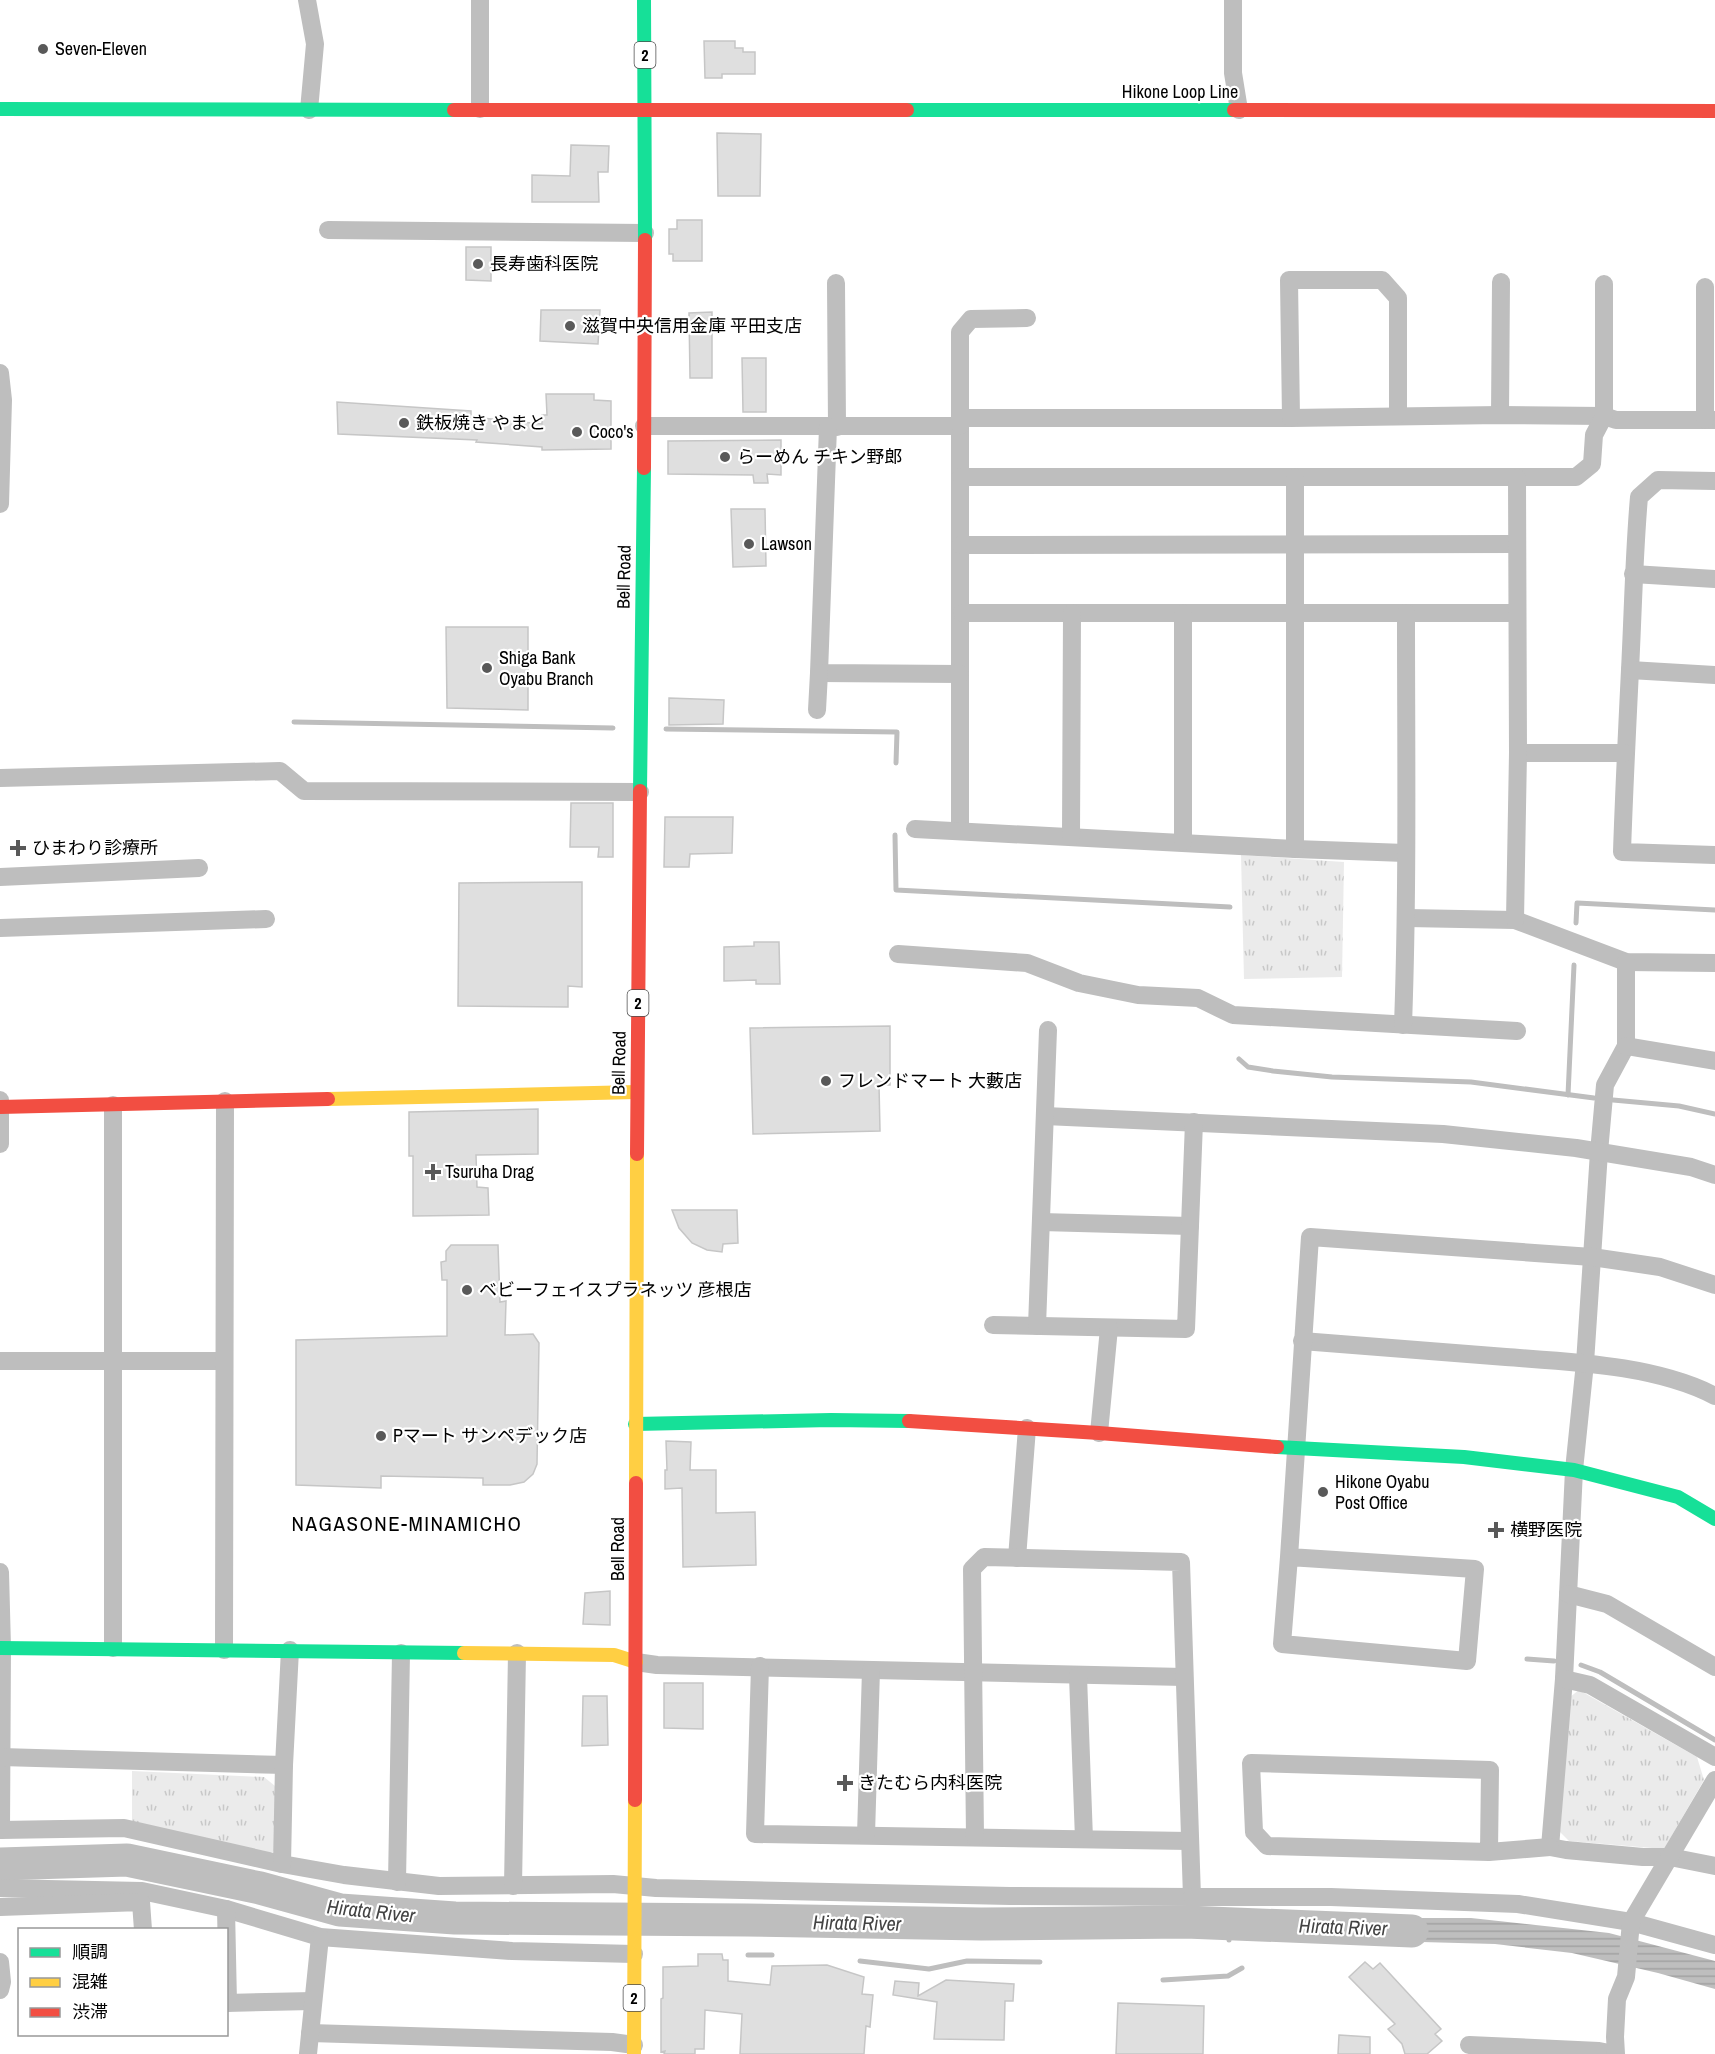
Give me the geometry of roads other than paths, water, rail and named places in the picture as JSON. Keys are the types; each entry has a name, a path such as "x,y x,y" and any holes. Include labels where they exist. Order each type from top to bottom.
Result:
{"main road":[{"name":"Bell Road","path":"634,2049 637,1092 645,233 644,0"},
{"name":"Hikone Loop Line","path":"0,109 1715,111"},
{"path":"0,1105 113,1105 637,1092"},
{"path":"635,1424 831,1420 942,1422 1099,1432 1296,1449 1464,1457 1574,1470 1678,1497 1715,1519"},
{"path":"1,1648 614,1655 636,1662"}],"street":[{"path":"307,0 315,44 309,110"},
{"path":"480,0 480,109"},
{"path":"1233,0 1233,73 1239,110"},
{"path":"328,230 645,233"},
{"path":"1291,418 1289,279 1382,280 1398,298 1398,415"},
{"path":"1500,415 1501,282"},
{"path":"817,710 832,427 836,283"},
{"path":"961,477 1576,477 1592,465 1594,435 1605,417 1604,284"},
{"path":"644,426 832,427 960,422 1398,415 1710,420 1705,287"},
{"path":"960,831 962,613 960,332 971,319 1027,318"},
{"path":"0,374 3,400 0,504"},
{"path":"1295,477 1295,849"},
{"path":"1515,920 1518,753 1517,478"},
{"path":"1715,481 1658,480 1639,497 1624,753 1622,852 1715,855"},
{"path":"961,545 1517,544"},
{"path":"1633,574 1715,579"},
{"path":"962,613 1517,613"},
{"path":"1071,837 1072,613"},
{"path":"1183,613 1183,842"},
{"path":"1403,1025 1407,918 1406,614"},
{"path":"1630,670 1715,675"},
{"path":"819,673 960,674"},
{"path":"1518,753 1624,753"},
{"path":"0,778 280,771 304,791 640,792"},
{"path":"915,828 1405,853"},
{"path":"0,877 199,868"},
{"path":"1407,918 1515,920 1626,962 1715,963"},
{"path":"0,928 266,919"},
{"path":"898,955 1026,963 1079,982 1137,995 1198,998 1233,1015 1517,1031"},
{"path":"1550,1846 1564,1680 1574,1470 1585,1363 1599,1152 1605,1085 1626,1046 1626,962"},
{"path":"1037,1326 1048,1030"},
{"path":"1626,1046 1715,1061"},
{"path":"224,1650 225,1101"},
{"path":"0,1105 0,1144"},
{"path":"113,1105 113,1648"},
{"path":"1045,1116 1443,1134 1599,1152 1691,1167 1715,1175"},
{"path":"993,1325 1186,1329 1194,1122"},
{"path":"1041,1222 1190,1226"},
{"path":"1289,1557 1475,1569 1467,1661 1282,1644 1310,1237 1592,1257 1660,1267 1715,1285"},
{"path":"1099,1432 1109,1328"},
{"path":"1302,1341 1585,1363 1644,1372 1701,1389 1715,1396"},
{"path":"0,1361 224,1361"},
{"path":"1017,1558 1027,1428"},
{"path":"975,1837 972,1569 984,1557 1181,1562 1192,1897"},
{"path":"0,1572 0,1830 124,1828 282,1864 344,1875 439,1886 613,1884 635,1891 656,1888 998,1896 1331,1897 1518,1904 1631,1925 1715,1945"},
{"path":"1568,1594 1607,1604 1715,1667"},
{"path":"282,1864 290,1650"},
{"path":"397,1882 401,1653"},
{"path":"513,1886 517,1653"},
{"path":"636,1662 657,1665 1184,1677"},
{"path":"760,1666 756,1834 1189,1840"},
{"path":"867,1835 871,1670"},
{"path":"1078,1676 1084,1839"},
{"path":"1564,1680 1590,1685 1715,1757"},
{"path":"1,1757 284,1766"},
{"path":"1489,1852 1490,1770 1251,1763 1254,1832 1267,1846 1489,1852 1550,1846 1643,1857 1670,1857 1715,1866"},
{"path":"1469,2045 1599,2051 1615,2054 1617,1999 1626,1977 1631,1925 1715,1780"},
{"path":"0,1888 142,1891 226,1909 320,1937 512,1951 635,1948"},
{"path":"0,1907 141,1902 143,1928"},
{"path":"226,1909 226,1928"},
{"path":"308,2054 320,1937"},
{"path":"0,1962 2,1982 0,1990"},
{"path":"228,2003 313,2001"},
{"path":"310,2033 612,2042 634,2049"}],"waterway":[{"path":"294,722 613,728"},
{"path":"666,729 897,732 896,763"},
{"path":"895,835 896,890 1230,907"},
{"path":"1576,923 1577,903 1715,910"},
{"path":"1568,1095 1574,965"},
{"path":"1239,1059 1248,1067 1273,1071 1332,1077 1471,1082 1594,1098"},
{"path":"1613,1100 1679,1106 1715,1114"},
{"path":"1527,1659 1554,1661"},
{"path":"1581,1665 1600,1672 1715,1740"},
{"name":"Hirata River","path":"0,1864 127,1860 260,1888 340,1910 455,1918 981,1924 1186,1922 1412,1931"},
{"path":"1229,1924 1229,1940"},
{"path":"748,1955 772,1955"},
{"path":"860,1961 929,1969 967,1961 1040,1962"},
{"path":"1163,1980 1228,1976 1242,1968"}],"place":[{"name":"Seven-Eleven","path":"43,49"},
{"name":"長寿歯科医院","path":"478,264"},
{"name":"滋賀中央信用金庫 平田支店","path":"570,326"},
{"name":"鉄板焼き やまと","path":"404,423"},
{"name":"Coco's","path":"577,432"},
{"name":"らーめん チキン野郎","path":"725,457"},
{"name":"Lawson","path":"749,544"},
{"name":"Shiga Bank Oyabu Branch","path":"487,668"},
{"name":"ひまわり診療所","path":"18,848"},
{"name":"フレンドマート 大藪店","path":"826,1081"},
{"name":"Tsuruha Drag","path":"433,1172"},
{"name":"ベビーフェイスプラネッツ 彦根店","path":"467,1290"},
{"name":"Pマート サンペデック店","path":"381,1436"},
{"name":"Hikone Oyabu Post Office","path":"1323,1492"},
{"name":"横野医院","path":"1496,1530"},
{"name":"きたむら内科医院","path":"845,1783"}],"district":[{"name":"NAGASONE-MINAMICHO","path":"407,1524"}]}
